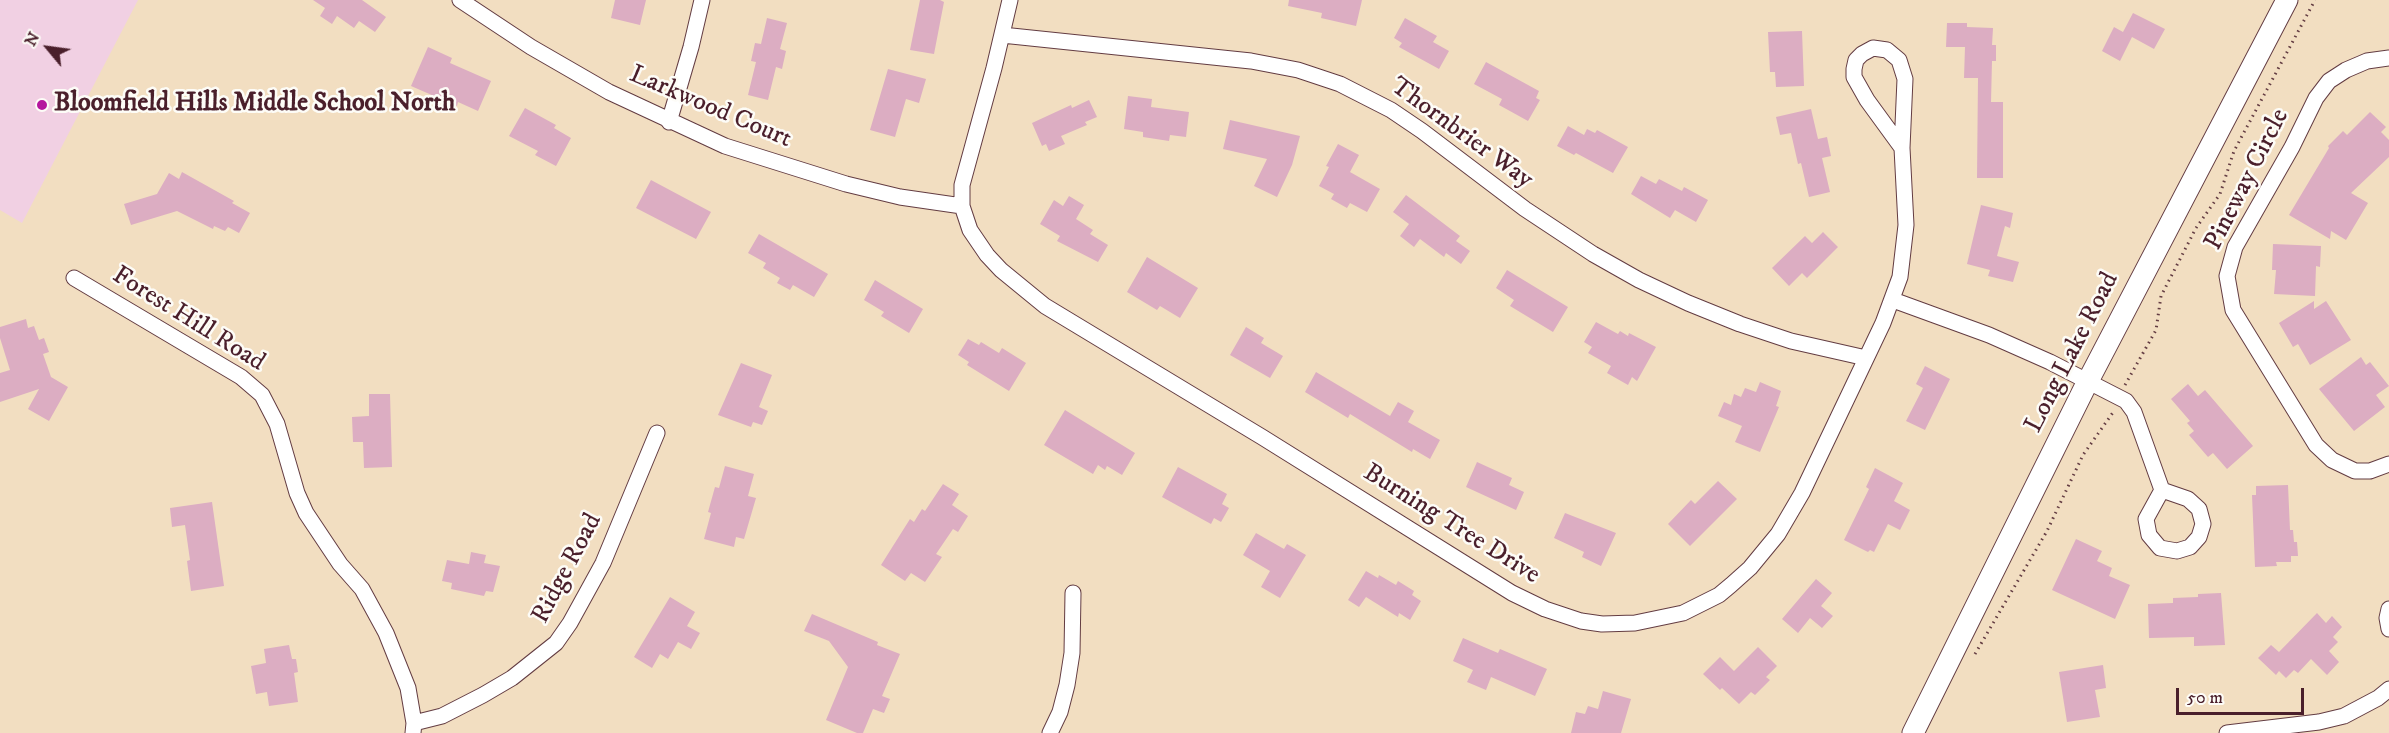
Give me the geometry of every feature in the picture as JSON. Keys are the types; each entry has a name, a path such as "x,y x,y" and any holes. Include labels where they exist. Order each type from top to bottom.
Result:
{"main road":[{"name":"Long Lake Road","path":"1913,733 2088,381 2287,0"}],"street":[{"name":"Larkwood Court","path":"460,0 531,46 609,92 669,122 725,146 799,171 900,197 962,206"},
{"path":"669,122 702,0"},
{"name":"Burning Tree Drive","path":"1010,0 962,185 962,206 970,230 987,255 1020,288 1045,306 1262,437 1512,593 1545,609 1592,623 1635,623 1683,613 1719,595 1750,568 1778,534 1802,493 1893,300 1900,277 1906,225 1902,148 1905,104 1904,69 1893,54 1873,48 1856,60 1854,77 1867,100 1902,148"},
{"name":"Thornbrier Way","path":"1002,35 1251,61 1298,70 1340,84 1391,110 1526,210 1593,254 1639,280 1740,324 1791,341 1866,358"},
{"name":"Pineway Circle","path":"2389,58 2367,61 2346,70 2330,81 2316,98 2292,147 2235,247 2227,276 2233,310 2316,445 2341,466 2355,471 2370,471 2389,464"},
{"name":"Forest Hill Road","path":"74,278 241,377 262,395 277,424 297,493 306,513 340,564 362,590 386,633 408,688 414,728"},
{"path":"1893,300 1989,335 2126,401 2162,490"},
{"name":"Ridge Road","path":"414,728 442,716 512,678 556,643 570,623 603,563 657,433"},
{"path":"1050,733 1060,712 1067,685 1072,653 1073,593"},
{"path":"2389,609 2387,618 2389,629"},
{"path":"2227,733 2319,722 2344,716 2384,694 2389,679"}],"path":[{"path":"2127,379 2156,330 2161,296 2196,228 2220,194 2234,151 2315,0"},
{"path":"1973,657 2047,531 2083,455 2114,412"}],"shaded area":[{"name":"Bloomfield Hills Middle School North","path":"0,0 138,0 22,223 0,210"}],"building":[{"path":"313,0 362,0 386,17 375,32 359,21 354,28 337,16 332,24 320,16 325,8"},
{"path":"615,0 646,0 640,25 611,18"},
{"path":"920,0 944,2 934,54 910,50"},
{"path":"1289,0 1362,0 1356,26 1321,18 1322,13 1288,6"},
{"path":"2133,13 2165,29 2154,49 2132,37 2120,61 2102,51 2114,27 2123,32"},
{"path":"767,18 787,23 780,49 786,51 782,69 776,67 768,100 748,95 756,62 751,61 755,43 761,44"},
{"path":"1405,18 1437,36 1433,42 1449,51 1439,69 1399,47 1402,43 1394,38"},
{"path":"1947,23 1967,23 1967,27 1993,28 1992,45 1996,45 1996,61 1992,61 1991,102 2003,102 2003,178 1977,178 1978,78 1964,78 1965,47 1946,47"},
{"path":"1802,31 1804,86 1776,87 1775,72 1770,72 1768,32"},
{"path":"428,47 452,58 450,63 491,81 478,111 458,102 457,106 411,86"},
{"path":"1486,62 1539,91 1536,98 1540,100 1528,121 1499,105 1502,99 1474,84"},
{"path":"888,69 926,79 919,103 906,99 895,137 870,130"},
{"path":"1128,96 1152,99 1151,107 1189,112 1186,137 1170,135 1169,141 1143,137 1143,132 1124,129"},
{"path":"1089,100 1097,117 1085,122 1087,125 1061,136 1065,144 1049,151 1046,144 1042,146 1032,123 1071,105 1072,108"},
{"path":"525,108 556,125 554,128 571,138 556,166 535,155 538,151 509,136"},
{"path":"1811,109 1818,139 1827,137 1831,156 1822,158 1830,192 1809,197 1791,133 1780,135 1776,117"},
{"path":"2370,112 2386,127 2381,132 2389,140 2389,157 2351,193 2368,203 2346,240 2331,231 2330,239 2289,215 2329,148 2328,146 2343,131 2347,135"},
{"path":"1230,120 1300,136 1292,165 1277,197 1254,186 1267,159 1223,149"},
{"path":"1568,126 1584,135 1587,129 1595,133 1597,130 1628,147 1613,173 1576,153 1574,155 1557,146"},
{"path":"1338,144 1359,155 1350,172 1380,189 1367,212 1350,203 1347,208 1331,199 1334,194 1319,186 1329,167 1326,166"},
{"path":"182,172 234,201 232,203 250,213 239,233 228,227 225,231 214,226 213,229 177,211 131,225 124,204 157,194 169,173 179,179"},
{"path":"1641,176 1656,184 1659,179 1682,191 1684,187 1708,200 1696,222 1675,210 1670,218 1631,194"},
{"path":"651,180 711,212 696,239 636,208"},
{"path":"1406,195 1460,236 1456,241 1470,251 1461,264 1446,253 1444,257 1420,239 1414,247 1400,236 1409,224 1393,212"},
{"path":"1069,196 1084,205 1076,219 1093,230 1090,234 1108,245 1098,262 1057,241 1060,236 1040,224 1054,200 1063,206"},
{"path":"1981,205 2013,213 2010,228 2005,226 1997,256 2019,262 2013,282 1988,276 1990,270 1967,264"},
{"path":"1823,232 1838,247 1807,278 1802,273 1789,286 1772,268 1805,236 1812,243"},
{"path":"759,234 828,274 814,297 793,285 790,290 777,283 780,278 763,268 766,263 748,253"},
{"path":"2273,244 2321,246 2320,267 2316,266 2315,296 2274,294 2276,270 2272,270"},
{"path":"1147,257 1198,288 1180,318 1160,306 1157,310 1127,292"},
{"path":"1507,270 1568,307 1553,332 1510,306 1514,300 1496,288"},
{"path":"875,280 923,309 909,333 881,316 884,312 864,300"},
{"path":"2314,301 2314,309 2326,301 2351,340 2310,365 2298,344 2293,347 2279,323"},
{"path":"26,319 28,328 34,326 39,340 44,338 49,352 43,354 51,377 68,387 49,421 28,409 39,389 0,402 0,373 10,370 0,338 0,327"},
{"path":"1596,322 1618,334 1620,331 1628,336 1629,333 1656,347 1637,381 1632,377 1628,385 1607,373 1611,366 1588,353 1592,347 1584,342"},
{"path":"1246,327 1264,338 1261,343 1283,356 1270,378 1230,355"},
{"path":"968,339 979,345 981,342 999,353 1002,348 1026,363 1009,391 967,365 969,362 958,355"},
{"path":"2361,357 2366,365 2370,362 2389,386 2376,395 2385,407 2354,431 2319,389"},
{"path":"741,363 772,375 759,407 768,411 762,425 753,422 751,427 718,415"},
{"path":"1925,366 1950,379 1925,430 1906,421 1923,388 1916,384"},
{"path":"1316,372 1390,416 1398,402 1414,411 1408,422 1440,440 1430,459 1413,449 1412,452 1350,414 1348,418 1305,392"},
{"path":"1760,382 1781,391 1776,406 1779,407 1760,452 1735,442 1742,426 1718,416 1724,402 1731,405 1734,394 1741,397 1745,388 1756,392"},
{"path":"2188,384 2198,396 2205,390 2253,446 2227,469 2213,453 2208,457 2189,435 2194,431 2187,423 2190,421 2171,399"},
{"path":"369,394 390,394 392,467 364,468 363,442 353,442 352,417 369,416"},
{"path":"1065,410 1135,453 1122,475 1107,466 1105,470 1098,465 1093,474 1044,445"},
{"path":"1477,462 1512,478 1509,485 1524,492 1516,510 1466,487"},
{"path":"725,466 754,474 748,496 756,498 744,539 736,537 734,547 704,539 715,487 719,488"},
{"path":"1178,467 1227,494 1222,504 1229,508 1221,522 1214,518 1211,524 1162,497"},
{"path":"1875,468 1903,483 1894,501 1910,510 1900,530 1888,524 1874,552 1870,550 1868,552 1844,540 1869,489 1866,487"},
{"path":"1718,481 1737,499 1690,546 1668,524 1691,500 1695,504"},
{"path":"943,484 959,494 952,505 968,516 958,532 953,529 936,554 942,557 925,582 911,573 905,581 881,565 910,519 914,522 922,509 925,511"},
{"path":"2288,485 2290,530 2293,530 2294,542 2297,542 2298,556 2291,556 2291,562 2276,562 2277,566 2255,567 2252,495 2256,495 2256,486"},
{"path":"212,502 224,586 191,591 187,561 190,560 185,525 172,527 170,508"},
{"path":"1565,513 1616,533 1601,566 1582,557 1584,552 1554,538"},
{"path":"1256,533 1284,549 1287,544 1306,555 1280,598 1261,587 1270,571 1243,555"},
{"path":"2076,539 2102,551 2097,561 2112,568 2109,576 2130,585 2115,619 2052,590"},
{"path":"471,552 486,555 484,563 500,566 493,592 486,591 484,596 451,589 452,583 442,581 447,560 469,564"},
{"path":"1366,571 1378,578 1379,575 1396,585 1398,581 1414,591 1412,595 1421,601 1410,620 1399,613 1398,617 1366,597 1359,607 1348,600"},
{"path":"1816,579 1832,593 1821,606 1833,616 1822,628 1810,618 1798,633 1782,619"},
{"path":"2221,593 2225,645 2194,646 2194,637 2149,638 2148,604 2173,603 2173,598"},
{"path":"670,597 695,612 687,626 700,633 691,649 678,642 668,659 660,654 652,668 634,657"},
{"path":"2317,613 2326,623 2332,616 2342,627 2333,637 2338,642 2329,651 2339,662 2327,675 2311,659 2298,673 2294,670 2286,678 2279,671 2276,675 2258,658 2271,645 2279,652"},
{"path":"812,614 878,642 877,645 900,654 882,696 890,699 884,713 873,709 863,733 857,733 826,720 848,667 829,641 804,631"},
{"path":"1463,638 1498,653 1500,649 1547,669 1535,696 1491,677 1486,690 1467,682 1473,670 1453,661"},
{"path":"289,645 292,659 296,659 298,672 294,673 298,702 269,706 267,692 256,694 251,666 266,663 264,649"},
{"path":"1758,647 1777,666 1766,677 1770,680 1755,695 1751,692 1739,704 1703,674 1720,657 1734,671"},
{"path":"2103,665 2106,688 2095,690 2100,717 2067,722 2059,672"},
{"path":"1603,691 1631,699 1621,733 1571,733 1576,712 1585,714 1588,706 1598,709"}],"place":[{"name":"Bloomfield Hills Middle School North","path":"42,105"}]}
